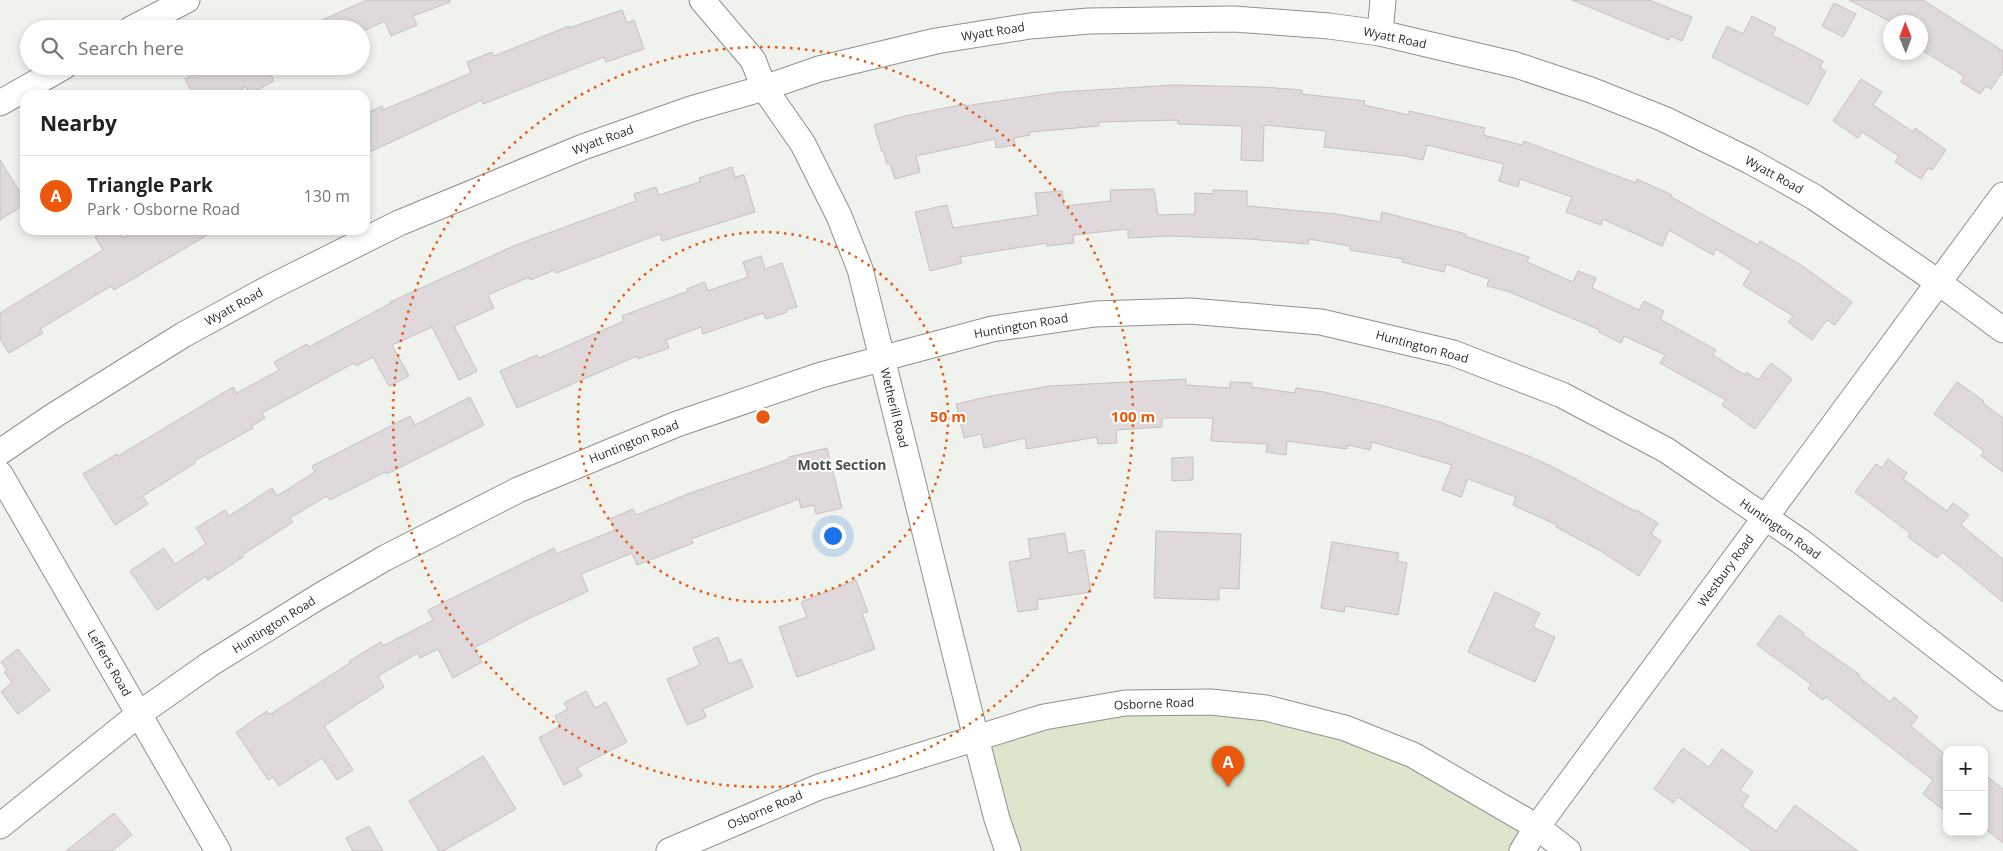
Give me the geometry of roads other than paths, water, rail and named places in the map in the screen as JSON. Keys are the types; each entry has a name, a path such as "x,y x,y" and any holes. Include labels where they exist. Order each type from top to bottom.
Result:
{"street":[{"path":"149,20 187,0"},
{"name":"Wetherill Road","path":"702,0 753,60 764,88 803,144 839,216 860,269 976,738 997,819 1008,851"},
{"path":"1380,33 1383,0"},
{"name":"Wyatt Road","path":"0,452 53,416 183,335 269,288 399,223 583,147 691,109 764,88 819,69 936,41 1050,24 1089,21 1234,18 1329,26 1380,33 1516,65 1590,90 1664,119 1750,161 1814,197 1938,282 2003,330"},
{"path":"22,90 48,75"},
{"path":"0,103 20,91"},
{"name":"Westbury Road","path":"1522,851 1537,827 2003,195"},
{"name":"Huntington Road","path":"0,826 139,714 210,664 385,558 518,490 677,424 821,375 992,329 1095,314 1190,310 1321,322 1453,353 1562,395 1666,450 1800,541 2003,698"},
{"name":"Lefferts Road","path":"0,474 218,851"},
{"name":"Osborne Road","path":"669,851 819,787 1044,717 1125,703 1211,702 1266,708 1345,728 1413,755 1537,827 1568,851"}],"place":[{"name":"Triangle Park","path":"1228,787"}],"district":[{"name":"Mott Section","path":"842,465"}]}
